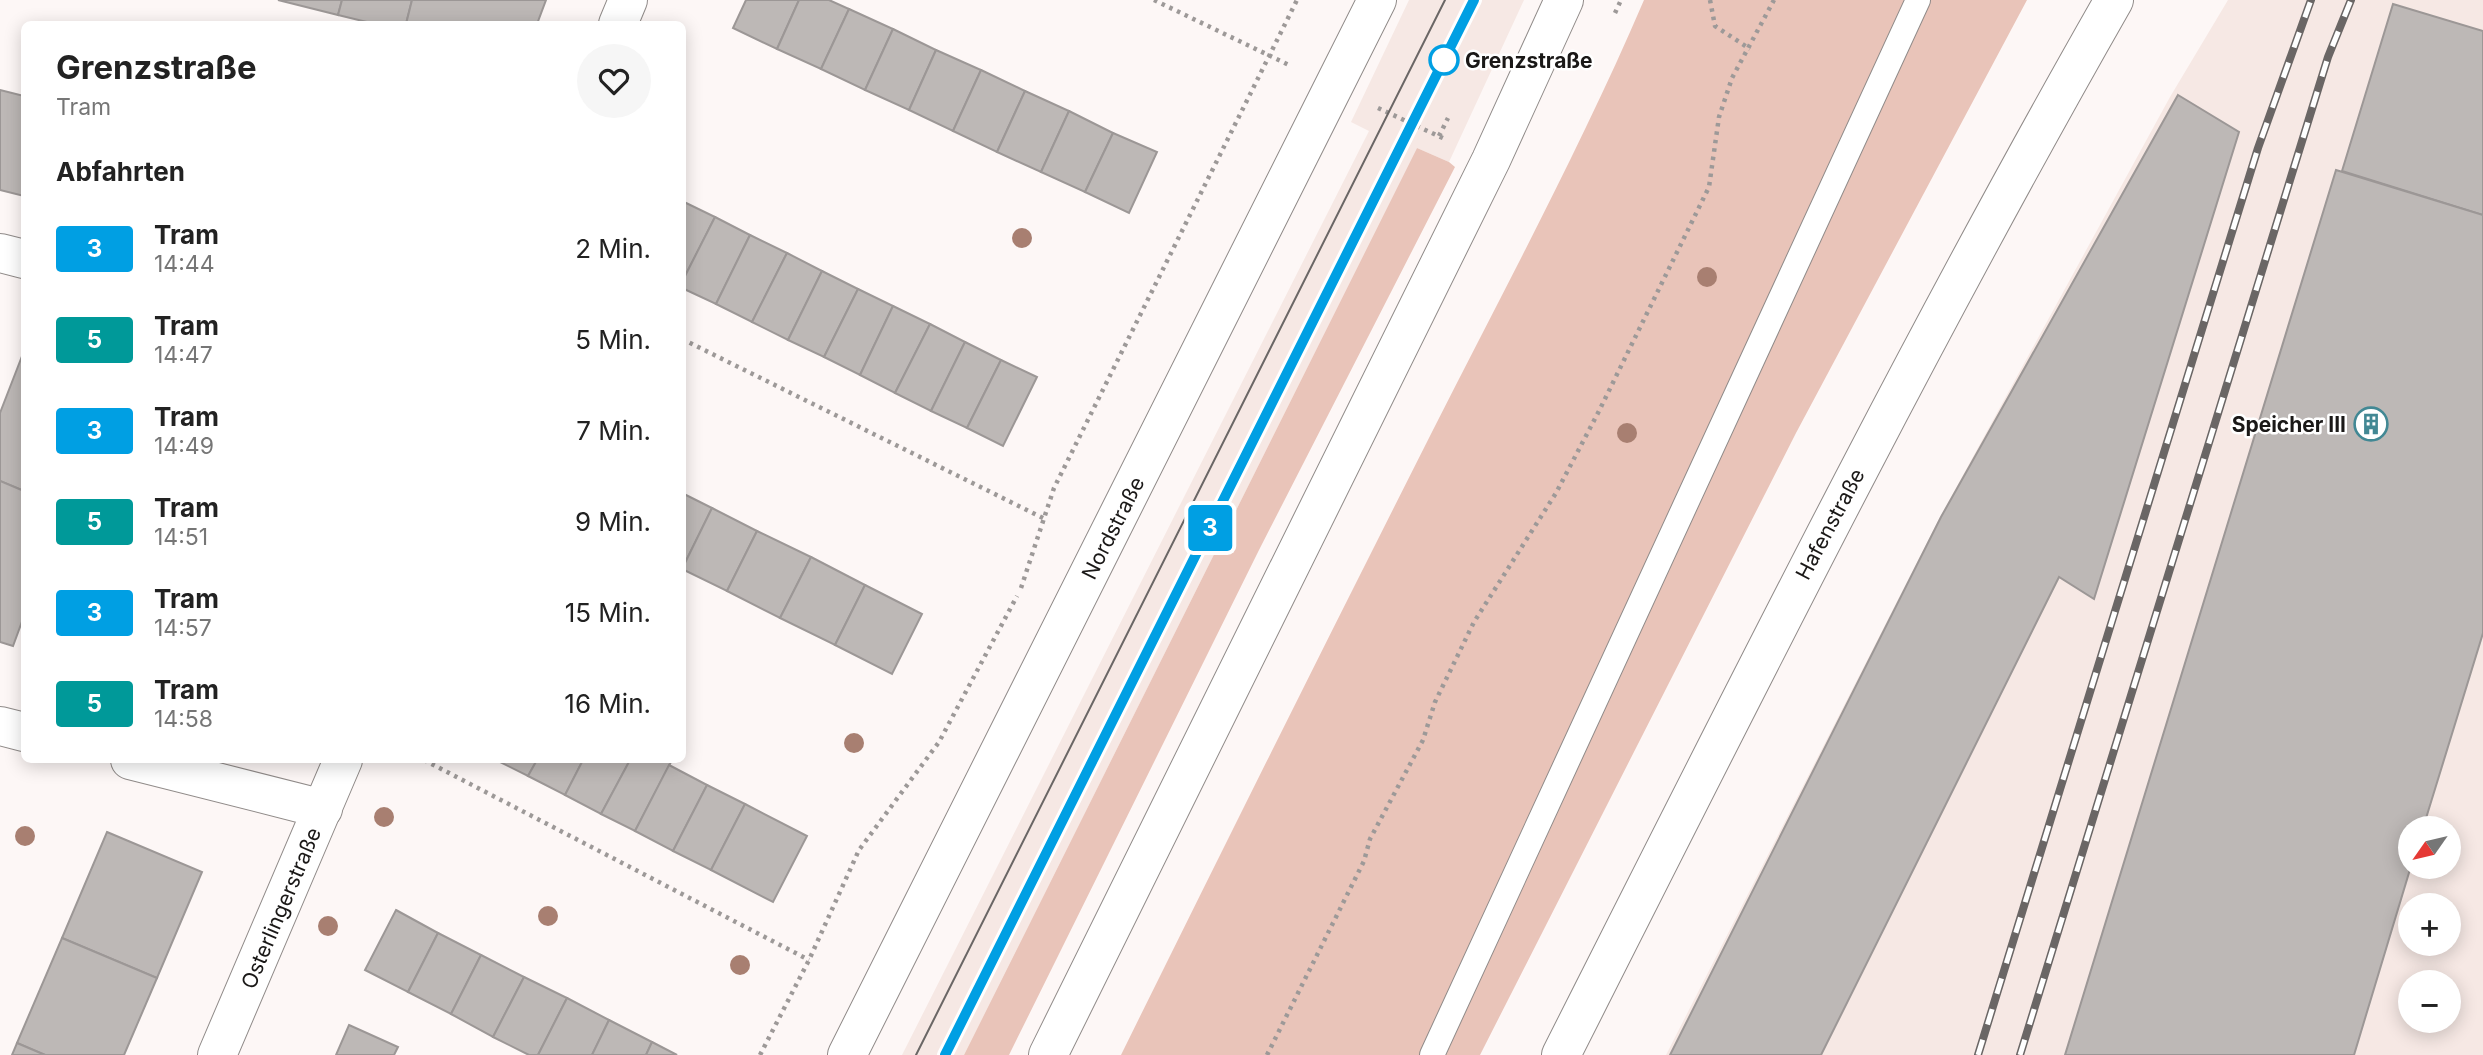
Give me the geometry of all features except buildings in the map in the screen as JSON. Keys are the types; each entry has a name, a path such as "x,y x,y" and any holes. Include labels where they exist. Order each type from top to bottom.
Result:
{"main road":[{"path":"619,21 628,0"},
{"name":"Nordstraße","path":"847,1055 1377,0"},
{"path":"1048,1055 1491,160 1564,0"},
{"name":"Hafenstraße","path":"1560,1055 1809,562 2025,156 2114,0"},
{"path":"0,253 21,258"},
{"path":"0,726 21,731"},
{"path":"143,763 323,809"},
{"name":"Osterlingerstraße","path":"217,1055 342,763"}],"lane":[{"path":"1432,1055 1918,0"}],"path":[{"path":"760,1055 809,960 859,850 939,742 1022,587 1054,488 1297,0"},
{"path":"1710,0 1715,26 1750,49"},
{"path":"1266,1055 1363,861 1370,839 1423,740 1435,702 1474,622 1556,493 1709,187 1719,117 1732,78 1774,0"},
{"path":"1439,136 1448,118"},
{"path":"686,342 1045,519"},
{"path":"430,763 809,960"}],"shaded area":[{"path":"1409,0 1524,0 1449,162 1417,148 964,1055 902,1055 1369,131 1351,122"},
{"path":"1644,0 2027,0 1796,433 1480,1055 1121,1055 1354,586 1569,163"},
{"path":"2228,0 2483,0 2483,1055 1666,1055 1940,517 2170,97"},
{"path":"1417,148 1455,167 1259,550 1009,1055 964,1055"}],"tram line":[{"path":"916,1055 1445,0"},
{"path":"945,1055 1474,0"},
{"name":"3","path":"945,1055 1474,0"}],"railway":[{"path":"1978,1055 2258,148 2311,0"},
{"path":"2020,1055 2328,57 2351,0"}],"place":[{"name":"Grenzstraße","path":"1444,60"},
{"name":"Speicher III","path":"2371,424"}]}
